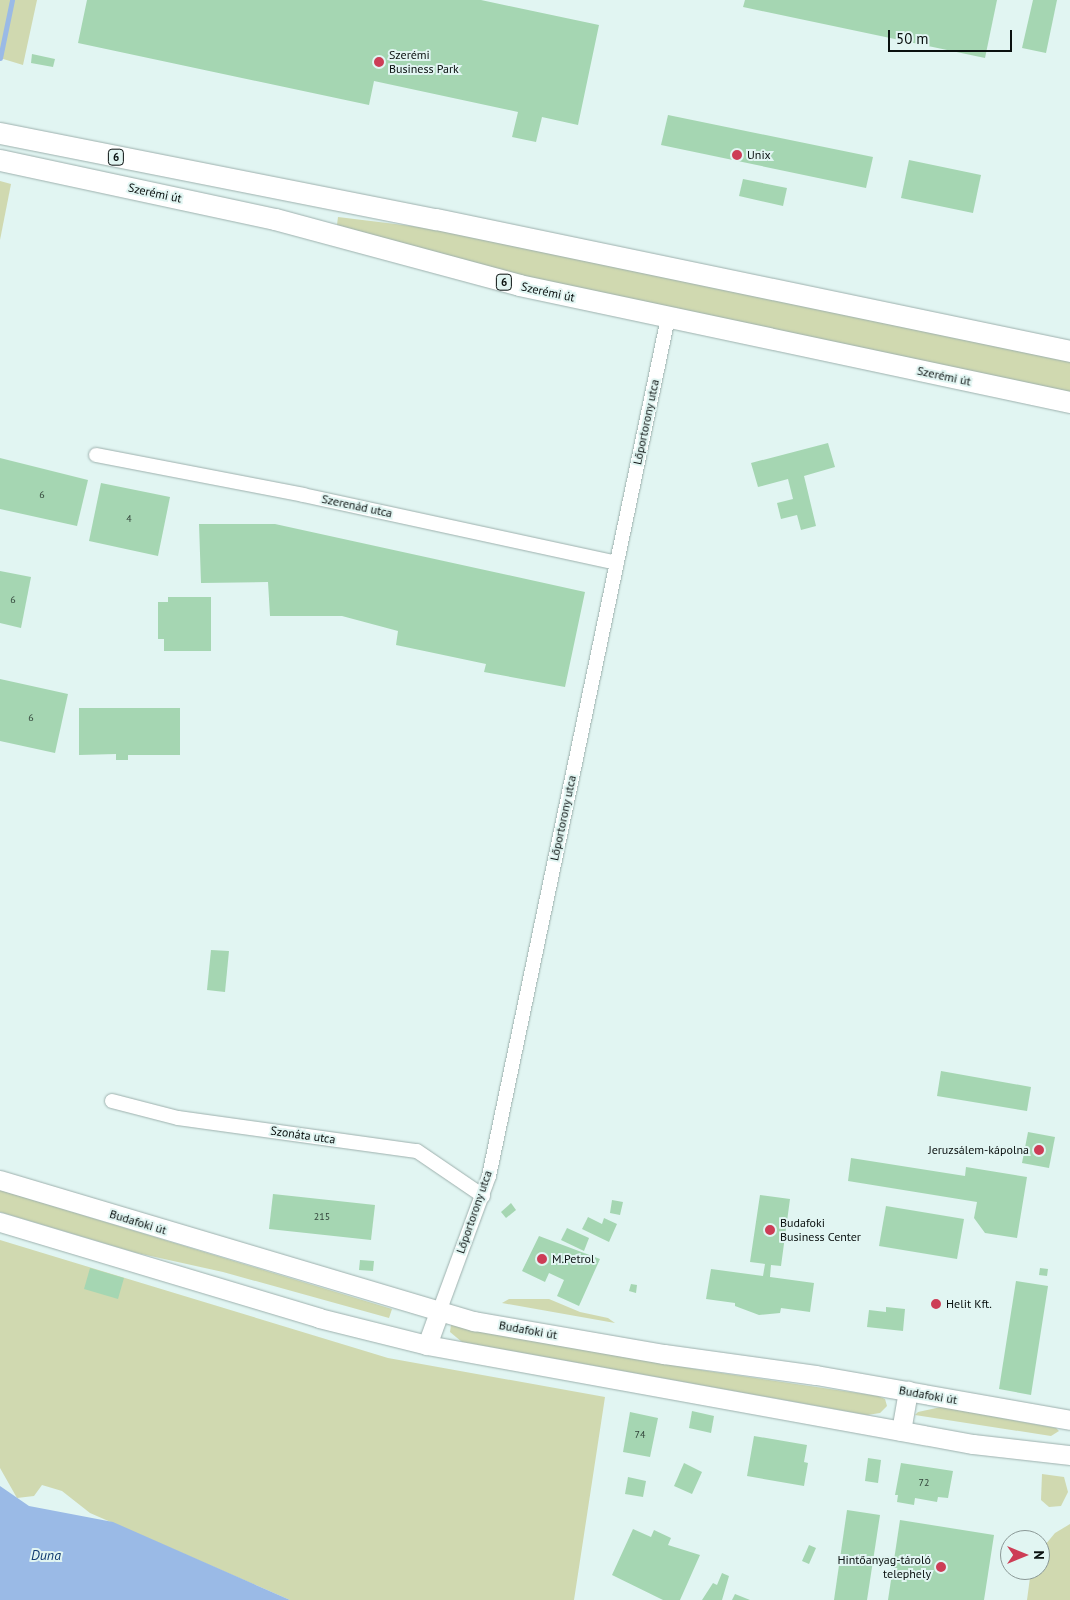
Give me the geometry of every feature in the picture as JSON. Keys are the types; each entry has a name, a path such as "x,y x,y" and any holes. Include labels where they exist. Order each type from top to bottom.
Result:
{"main road":[{"name":"6","path":"0,132 436,219 1070,352"},
{"name":"Szerémi út","path":"0,160 275,219 482,276 668,318 1070,402"},
{"name":"Budafoki út","path":"0,1180 439,1312 636,1349 769,1367 1070,1420"},
{"path":"0,1222 319,1318 427,1346 901,1431 1070,1452"},
{"path":"427,1346 439,1312"},
{"path":"901,1431 908,1391"}],"street":[{"name":"Lőportorony utca","path":"439,1312 483,1196 668,318"},
{"name":"Szerenád utca","path":"96,455 312,496 617,563"},
{"name":"Szonáta utca","path":"112,1101 178,1118 417,1151 483,1196"}],"green space":[{"path":"0,0 37,0 23,65 0,58"},
{"path":"0,181 11,184 0,240"},
{"path":"338,217 436,229 1070,361 1070,392 517,276 337,225"},
{"path":"0,1190 392,1309 389,1318 223,1272 137,1253 0,1212"},
{"path":"0,1240 388,1358 605,1397 574,1600 290,1600 90,1513 62,1491 42,1485 34,1496 17,1498 0,1468"},
{"path":"509,1299 549,1299 580,1312 608,1318 615,1323 502,1303"},
{"path":"451,1325 701,1370 878,1396 885,1399 887,1406 880,1413 867,1415 462,1342 450,1332"},
{"path":"941,1407 1056,1428 1059,1431 1051,1436 915,1415 918,1412"},
{"path":"1042,1474 1064,1477 1068,1492 1061,1506 1049,1507 1041,1500"},
{"path":"1070,1524 1070,1600 1027,1600 1030,1580 1050,1580 1050,1539 1055,1533"}],"water":[{"name":"Duna","path":"0,1486 29,1506 113,1522 290,1600 0,1600"}],"building":[{"name":"Szerémi Business Park","path":"87,0 481,0 599,25 578,125 542,117 536,142 512,137 518,112 374,81 369,105 78,43"},
{"path":"745,0 997,0 985,58 743,7"},
{"path":"1033,0 1057,0 1046,53 1022,48"},
{"path":"32,54 55,59 53,67 31,63"},
{"path":"668,115 873,157 866,188 661,145"},
{"path":"909,160 981,175 973,213 901,198"},
{"path":"743,179 787,188 783,206 739,196"},
{"path":"828,443 835,467 804,476 816,526 801,530 797,515 781,519 777,503 793,499 788,479 758,487 751,463"},
{"path":"0,458 88,480 77,526 0,509"},
{"path":"101,483 170,497 158,556 89,541"},
{"path":"199,524 275,524 585,592 565,687 484,672 486,664 396,645 398,631 342,616 270,616 268,582 201,583"},
{"path":"0,571 31,577 21,628 0,623"},
{"path":"168,597 211,597 211,651 164,651 164,639 158,639 158,602 168,602"},
{"path":"0,679 68,694 55,753 0,741"},
{"path":"79,708 180,708 180,755 128,755 128,760 116,760 116,754 79,755"},
{"path":"211,950 229,951 225,992 207,990"},
{"path":"941,1071 1031,1087 1027,1111 937,1096"},
{"name":"Jeruzsálem-kápolna","path":"1028,1132 1055,1137 1049,1168 1022,1163"},
{"path":"851,1158 965,1176 966,1167 1027,1177 1017,1238 985,1233 974,1218 977,1202 848,1181"},
{"path":"273,1194 375,1205 371,1240 269,1229"},
{"name":"Budafoki Business Center","path":"760,1195 790,1199 781,1266 771,1265 770,1277 814,1283 810,1312 781,1308 780,1313 759,1315 735,1306 735,1303 706,1299 711,1269 763,1276 765,1264 750,1262"},
{"path":"612,1200 623,1202 620,1215 610,1213"},
{"path":"511,1203 516,1210 506,1218 501,1212"},
{"path":"886,1206 964,1219 957,1259 879,1246"},
{"path":"588,1217 602,1224 604,1218 617,1224 609,1242 582,1229"},
{"path":"567,1228 589,1238 584,1251 561,1240"},
{"path":"539,1236 600,1259 579,1306 557,1296 564,1280 549,1273 545,1282 522,1271"},
{"path":"360,1260 374,1261 373,1271 359,1270"},
{"path":"90,1268 124,1278 118,1299 84,1289"},
{"path":"1040,1268 1048,1269 1047,1276 1039,1275"},
{"path":"1016,1281 1048,1286 1031,1395 999,1389"},
{"path":"631,1284 637,1285 636,1293 629,1291"},
{"path":"886,1307 905,1309 903,1331 867,1327 869,1310 886,1312"},
{"path":"692,1411 714,1416 711,1433 689,1428"},
{"path":"630,1412 658,1418 650,1457 623,1452"},
{"path":"754,1436 807,1445 804,1462 808,1463 804,1486 747,1476"},
{"path":"868,1458 881,1460 878,1483 865,1481"},
{"path":"684,1463 702,1472 692,1494 674,1486"},
{"path":"901,1463 953,1471 948,1498 938,1497 937,1502 915,1498 914,1505 897,1502 898,1495 895,1495"},
{"path":"628,1477 646,1481 643,1497 625,1494"},
{"path":"847,1510 880,1515 867,1600 834,1600"},
{"name":"Hintőanyag-tároló telephely","path":"900,1520 994,1535 984,1600 888,1600"},
{"path":"633,1529 651,1537 654,1530 671,1538 668,1545 700,1555 680,1600 663,1600 612,1575"},
{"path":"809,1545 816,1548 809,1564 802,1561"},
{"path":"722,1573 729,1576 722,1600 702,1600 713,1583 717,1585"},
{"path":"735,1594 750,1600 732,1600"}],"waterway":[{"path":"0,58 12,0"}],"place":[{"name":"Szerémi Business Park","path":"379,62"},
{"name":"Unix","path":"737,155"},
{"name":"Jeruzsálem-kápolna","path":"1039,1150"},
{"name":"Budafoki Business Center","path":"770,1230"},
{"name":"M.Petrol","path":"542,1259"},
{"name":"Helit Kft.","path":"936,1304"},
{"name":"Hintőanyag-tároló telephely","path":"941,1567"}]}
